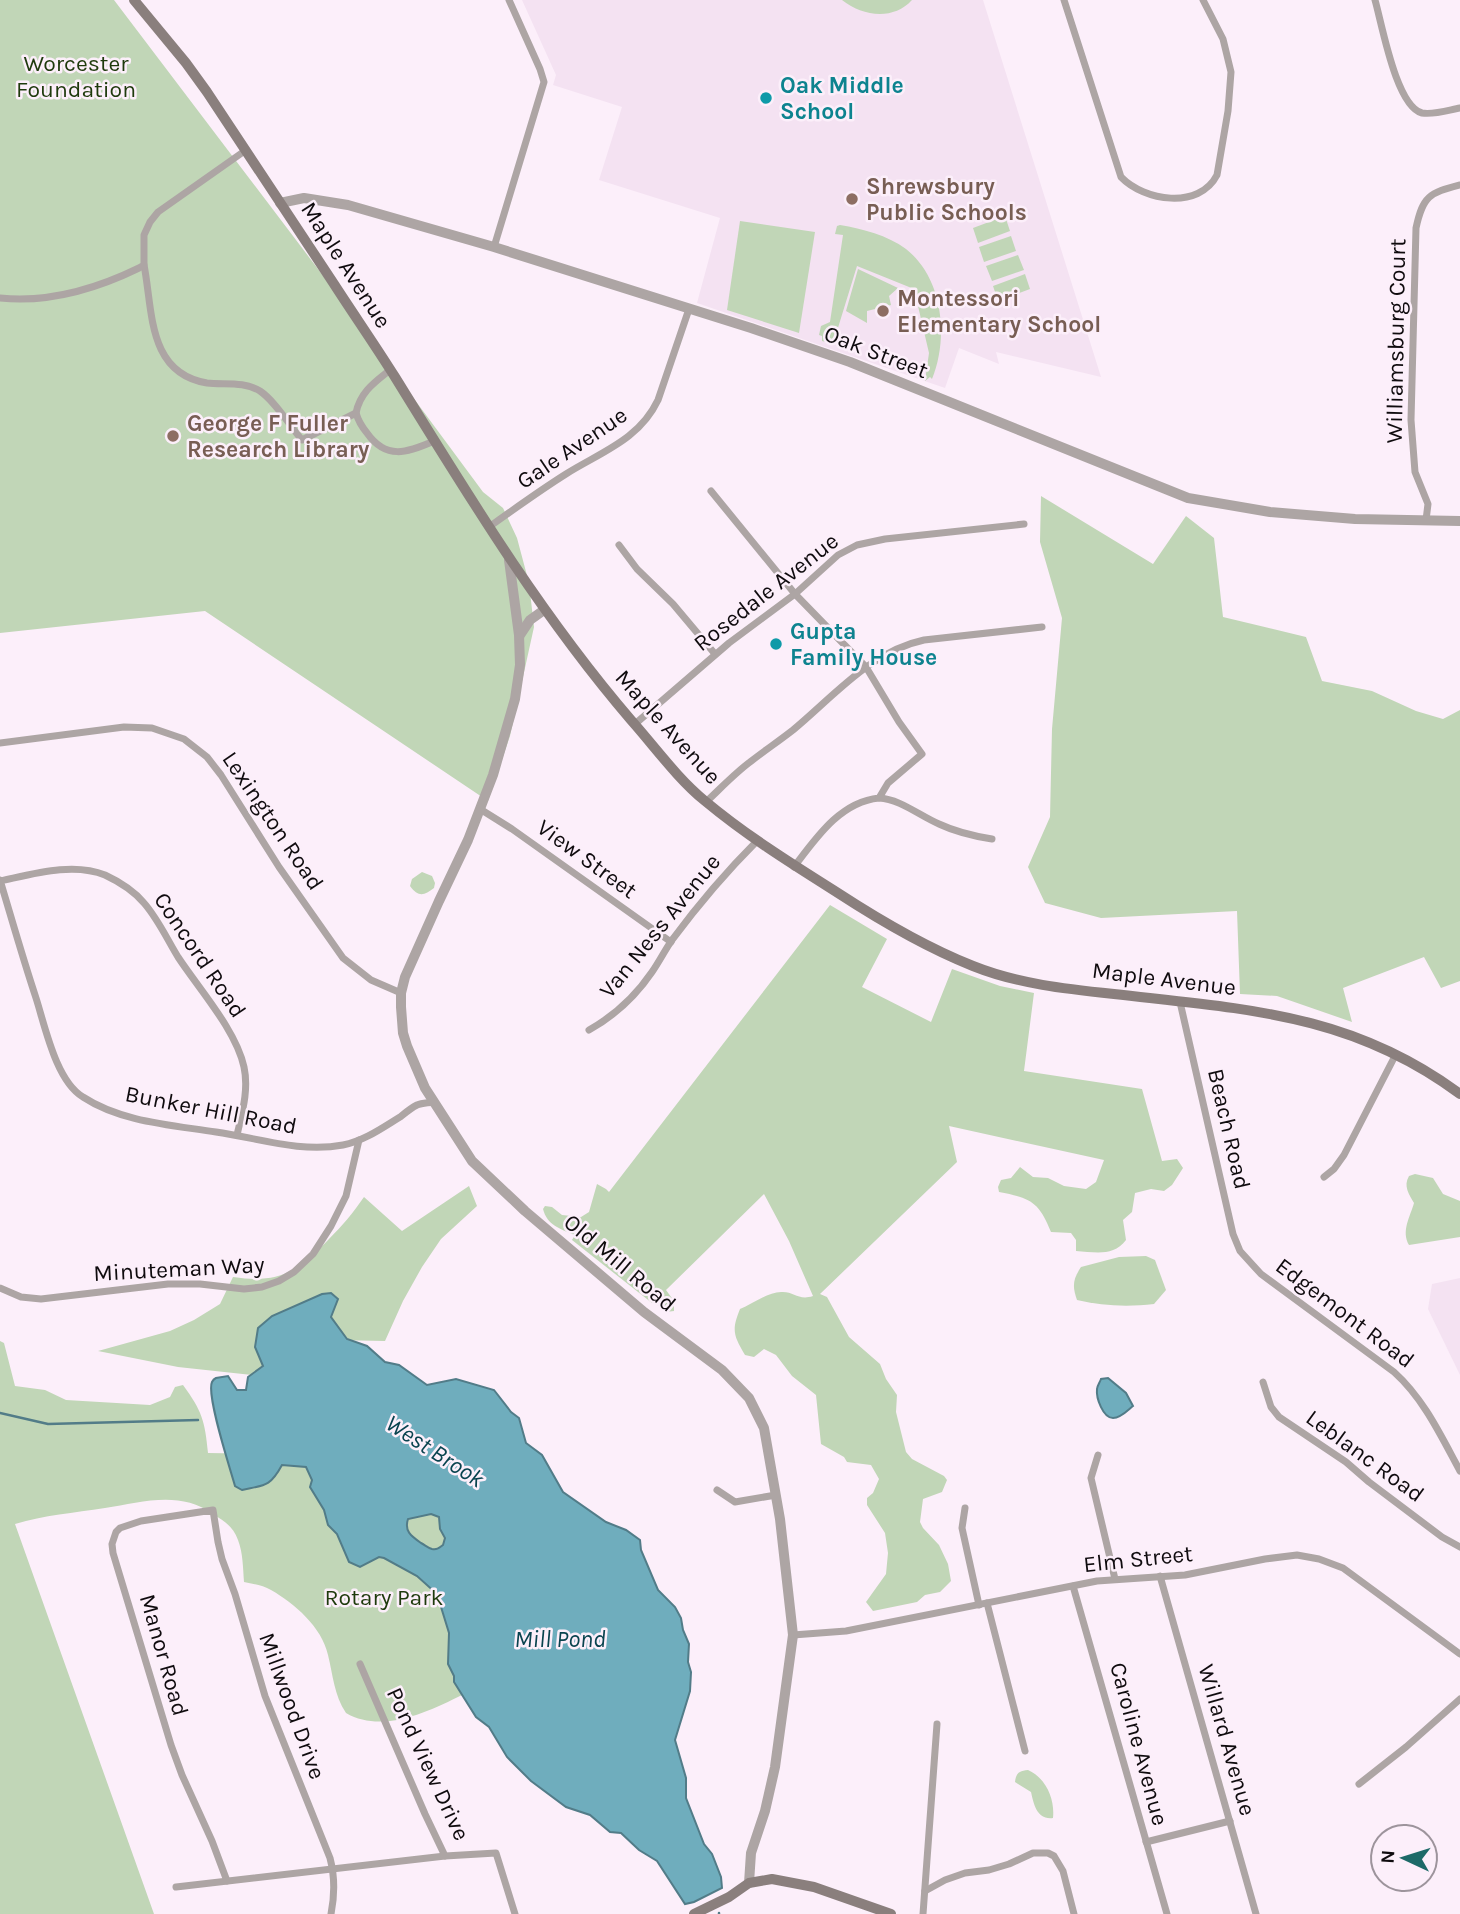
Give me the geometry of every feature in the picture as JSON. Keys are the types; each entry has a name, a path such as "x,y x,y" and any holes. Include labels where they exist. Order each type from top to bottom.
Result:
{"main road":[{"name":"Maple Avenue","path":"134,0 192,71 246,150 534,596 592,674 680,776 706,802 794,867 896,929 948,956 992,973 1050,987 1295,1018 1339,1031 1396,1054 1460,1094"},
{"path":"694,1914 729,1897 749,1882 764,1880 782,1880 814,1887 871,1911 891,1914"}],"street":[{"path":"494,247 544,82 509,0"},
{"path":"1064,0 1121,177 1141,192 1173,197 1194,196 1204,191 1212,183 1220,164 1228,111 1230,64 1223,38 1203,0"},
{"path":"1375,0 1394,72 1405,97 1423,113 1460,108"},
{"path":"246,150 158,212 150,222 144,235 143,256 154,334 168,360 182,374 204,382 240,384 260,390 302,440 356,412"},
{"name":"Williamsburg Court","path":"1426,520 1428,504 1415,472 1411,421 1416,228 1420,207 1424,201 1444,189 1460,185"},
{"name":"Oak Street","path":"280,202 304,198 338,202 494,247 835,356 1188,498 1270,512 1354,519 1460,521"},
{"path":"0,298 35,299 83,290 144,265"},
{"name":"Gale Avenue","path":"489,527 562,477 632,434 643,424 658,400 690,309"},
{"path":"390,370 366,390 357,405 357,418 369,436 384,449 396,453 434,441"},
{"path":"710,491 795,594 866,667 922,754 888,783 879,798"},
{"name":"Rosedale Avenue","path":"635,724 715,654 795,594 838,555 857,545 885,539 1024,524"},
{"path":"619,545 637,569 673,604 715,654"},
{"name":"Old Mill Road","path":"509,560 519,635 520,665 515,699 503,745 480,809 401,993 401,1020 407,1046 433,1102 471,1160 491,1181 644,1312 722,1370 741,1388 755,1407 764,1428 776,1495 793,1635 775,1767 765,1811 751,1853 749,1882"},
{"path":"517,608 534,596"},
{"path":"519,635 530,620 544,610"},
{"path":"706,802 748,764 884,655 914,642 1042,627"},
{"name":"Lexington Road","path":"0,743 124,727 152,728 184,739 207,757 343,958 371,980 401,993"},
{"path":"794,867 816,838 838,817 859,803 879,798 890,800 958,832 992,839"},
{"name":"View Street","path":"480,809 671,942"},
{"name":"Van Ness Avenue","path":"589,1030 609,1018 634,995 671,942 727,871 757,841"},
{"name":"Concord Road","path":"0,881 64,870 90,871 122,884 147,906 178,957 218,1014 240,1056 245,1077 245,1100 237,1135"},
{"name":"Bunker Hill Road","path":"0,881 57,1061 72,1088 85,1099 129,1116 164,1124 307,1147 340,1146 359,1140 417,1105 433,1102"},
{"name":"Beach Road","path":"1180,1002 1233,1235 1240,1251 1248,1260"},
{"path":"1324,1177 1344,1156 1396,1054"},
{"name":"Minuteman Way","path":"0,1288 21,1297 41,1299 168,1284 200,1284 244,1289 279,1282 313,1254 331,1226 345,1196 359,1140"},
{"name":"Edgemont Road","path":"1248,1260 1261,1274 1406,1383 1420,1401 1460,1471"},
{"name":"Leblanc Road","path":"1263,1382 1271,1407 1279,1417 1346,1462 1369,1482 1460,1548"},
{"path":"1098,1455 1091,1478 1115,1579"},
{"path":"717,1490 735,1502 776,1495"},
{"path":"965,1508 962,1528 1025,1751"},
{"name":"Millwood Drive","path":"213,1510 222,1559 265,1696 333,1869 334,1896 331,1914"},
{"name":"Manor Road","path":"213,1510 130,1524 116,1532 113,1553 172,1747 226,1881"},
{"name":"Elm Street","path":"793,1635 846,1630 1115,1579 1195,1573 1284,1555 1297,1555 1319,1559 1343,1569 1460,1654"},
{"name":"Willard Avenue","path":"1160,1576 1256,1914"},
{"name":"Caroline Avenue","path":"1073,1586 1167,1914"},
{"name":"Pond View Drive","path":"360,1664 445,1856 496,1853 515,1914"},
{"path":"1359,1784 1460,1699"},
{"path":"923,1914 937,1724"},
{"path":"1146,1842 1230,1821"},
{"path":"925,1891 965,1873 1009,1864 1033,1853 1048,1853 1056,1859 1063,1871 1074,1914"},
{"path":"176,1887 445,1856"}],"shaded area":[{"name":"Shrewsbury Public Schools","path":"522,0 983,0 1101,377 996,352 999,364 959,348 945,388 697,303 720,218 599,180 622,107 553,85 556,75"},
{"path":"1460,1278 1460,1375 1428,1309 1432,1284"}],"green space":[{"name":"Worcester Foundation","path":"0,0 114,0 483,492 503,508 517,538 529,583 534,627 510,736 488,801 205,611 0,633"},
{"path":"842,0 912,0 896,11 877,14 859,10"},
{"path":"1005,216 1010,231 978,243 973,228"},
{"path":"740,221 815,232 799,333 727,310"},
{"path":"837,226 874,233 899,244 918,261 928,276 935,292 941,327 937,363 932,379 930,377 925,381 929,353 914,289 857,266 833,344 822,341 822,336 819,335 821,326 830,322 843,235 835,234"},
{"path":"1011,236 1016,251 984,262 979,247"},
{"path":"1018,255 1024,270 992,281 986,266"},
{"path":"858,269 898,288 889,296 891,305 867,311 867,323 846,311"},
{"path":"1025,274 1030,289 998,301 993,286"},
{"path":"1041,496 1153,564 1186,516 1214,538 1223,617 1306,637 1322,681 1372,691 1416,711 1443,719 1460,710 1460,981 1441,988 1424,957 1343,988 1352,1022 1277,996 1240,994 1237,911 1101,918 1045,903 1028,867 1050,817 1052,729 1062,618 1040,542"},
{"path":"422,872 432,876 435,883 434,888 421,894 410,886 412,879"},
{"path":"830,905 887,939 862,987 931,1022 952,969 1000,986 1034,993 1024,1071 1142,1089 1162,1161 1177,1159 1183,1168 1172,1185 1164,1191 1151,1189 1135,1193 1132,1212 1123,1220 1126,1240 1121,1245 1103,1252 1076,1251 1076,1240 1071,1233 1051,1232 1038,1208 1026,1199 999,1192 998,1187 1001,1180 1011,1178 1020,1167 1033,1177 1048,1178 1064,1186 1086,1189 1096,1182 1104,1160 949,1126 957,1162 820,1294 827,1297 849,1337 880,1364 897,1395 896,1412 906,1452 912,1459 947,1480 942,1492 923,1499 920,1522 939,1545 948,1564 951,1581 940,1592 925,1595 917,1602 873,1611 866,1602 886,1574 888,1553 885,1533 867,1505 867,1498 873,1493 879,1479 871,1465 847,1462 844,1457 821,1444 816,1395 792,1376 776,1355 764,1349 754,1357 745,1355 736,1338 735,1323 740,1309 776,1293 813,1296 789,1241 764,1194 666,1290 674,1301 674,1311 666,1312 572,1240 575,1235 551,1223 543,1209 545,1206 552,1207 562,1215 581,1217 589,1212 597,1184 609,1192"},
{"path":"1415,1174 1433,1178 1443,1194 1460,1201 1460,1237 1409,1245 1406,1229 1414,1203 1407,1190 1407,1183 1409,1176"},
{"path":"469,1186 477,1206 441,1239 403,1301 385,1341 282,1339 261,1381 252,1375 178,1367 98,1351 170,1331 194,1320 220,1304 233,1277 263,1279 275,1277 297,1267 334,1234 364,1197 402,1231"},
{"path":"1146,1256 1155,1260 1166,1290 1154,1304 1115,1305 1077,1300 1074,1283 1081,1267 1119,1257"},
{"name":"Rotary Park","path":"0,1341 4,1343 15,1386 45,1390 66,1400 150,1405 170,1397 175,1387 183,1385 202,1417 208,1453 305,1457 405,1520 459,1504 462,1695 420,1714 390,1721 360,1719 346,1713 336,1692 328,1655 320,1635 298,1609 280,1595 265,1587 244,1582 242,1555 236,1535 231,1527 200,1507 174,1500 147,1501 48,1516 15,1524 154,1914 0,1914"},
{"path":"1028,1770 1040,1778 1048,1790 1053,1818 1043,1817 1035,1806 1031,1792 1015,1782 1018,1773"}],"water":[{"name":"Mill Pond","path":"331,1293 338,1299 331,1317 347,1339 367,1346 385,1362 399,1365 427,1385 456,1379 494,1390 519,1418 526,1443 542,1455 563,1492 606,1522 626,1530 640,1540 641,1550 658,1590 675,1607 689,1644 690,1691 675,1740 686,1778 686,1798 704,1844 712,1854 721,1877 722,1888 685,1904 657,1861 639,1850 621,1833 610,1832 590,1815 566,1807 531,1781 507,1757 489,1727 476,1717 454,1682 448,1664 449,1633 437,1594 417,1576 384,1558 379,1557 360,1567 349,1562 337,1534 328,1525 324,1510 310,1487 312,1480 306,1467 282,1465 266,1484 242,1490 235,1486 215,1416 212,1382 216,1378 228,1376 237,1390 246,1390 248,1377 263,1366 255,1347 258,1328 272,1316 322,1294","holes":["431,1514 439,1517 440,1529 445,1538 443,1545 438,1548 428,1547 409,1533 408,1519"]},
{"path":"1108,1378 1126,1393 1133,1406 1116,1418 1106,1415 1098,1397 1097,1388 1101,1379"}],"waterway":[{"name":"West Brook","path":"0,1413 48,1424 198,1420"}],"place":[{"name":"Oak Middle School","path":"766,98"},
{"name":"Shrewsbury Public Schools","path":"852,199"},
{"name":"Montessori Elementary School","path":"883,311"},
{"name":"George F Fuller Research Library","path":"173,436"},
{"name":"Gupta Family House","path":"776,644"}]}
